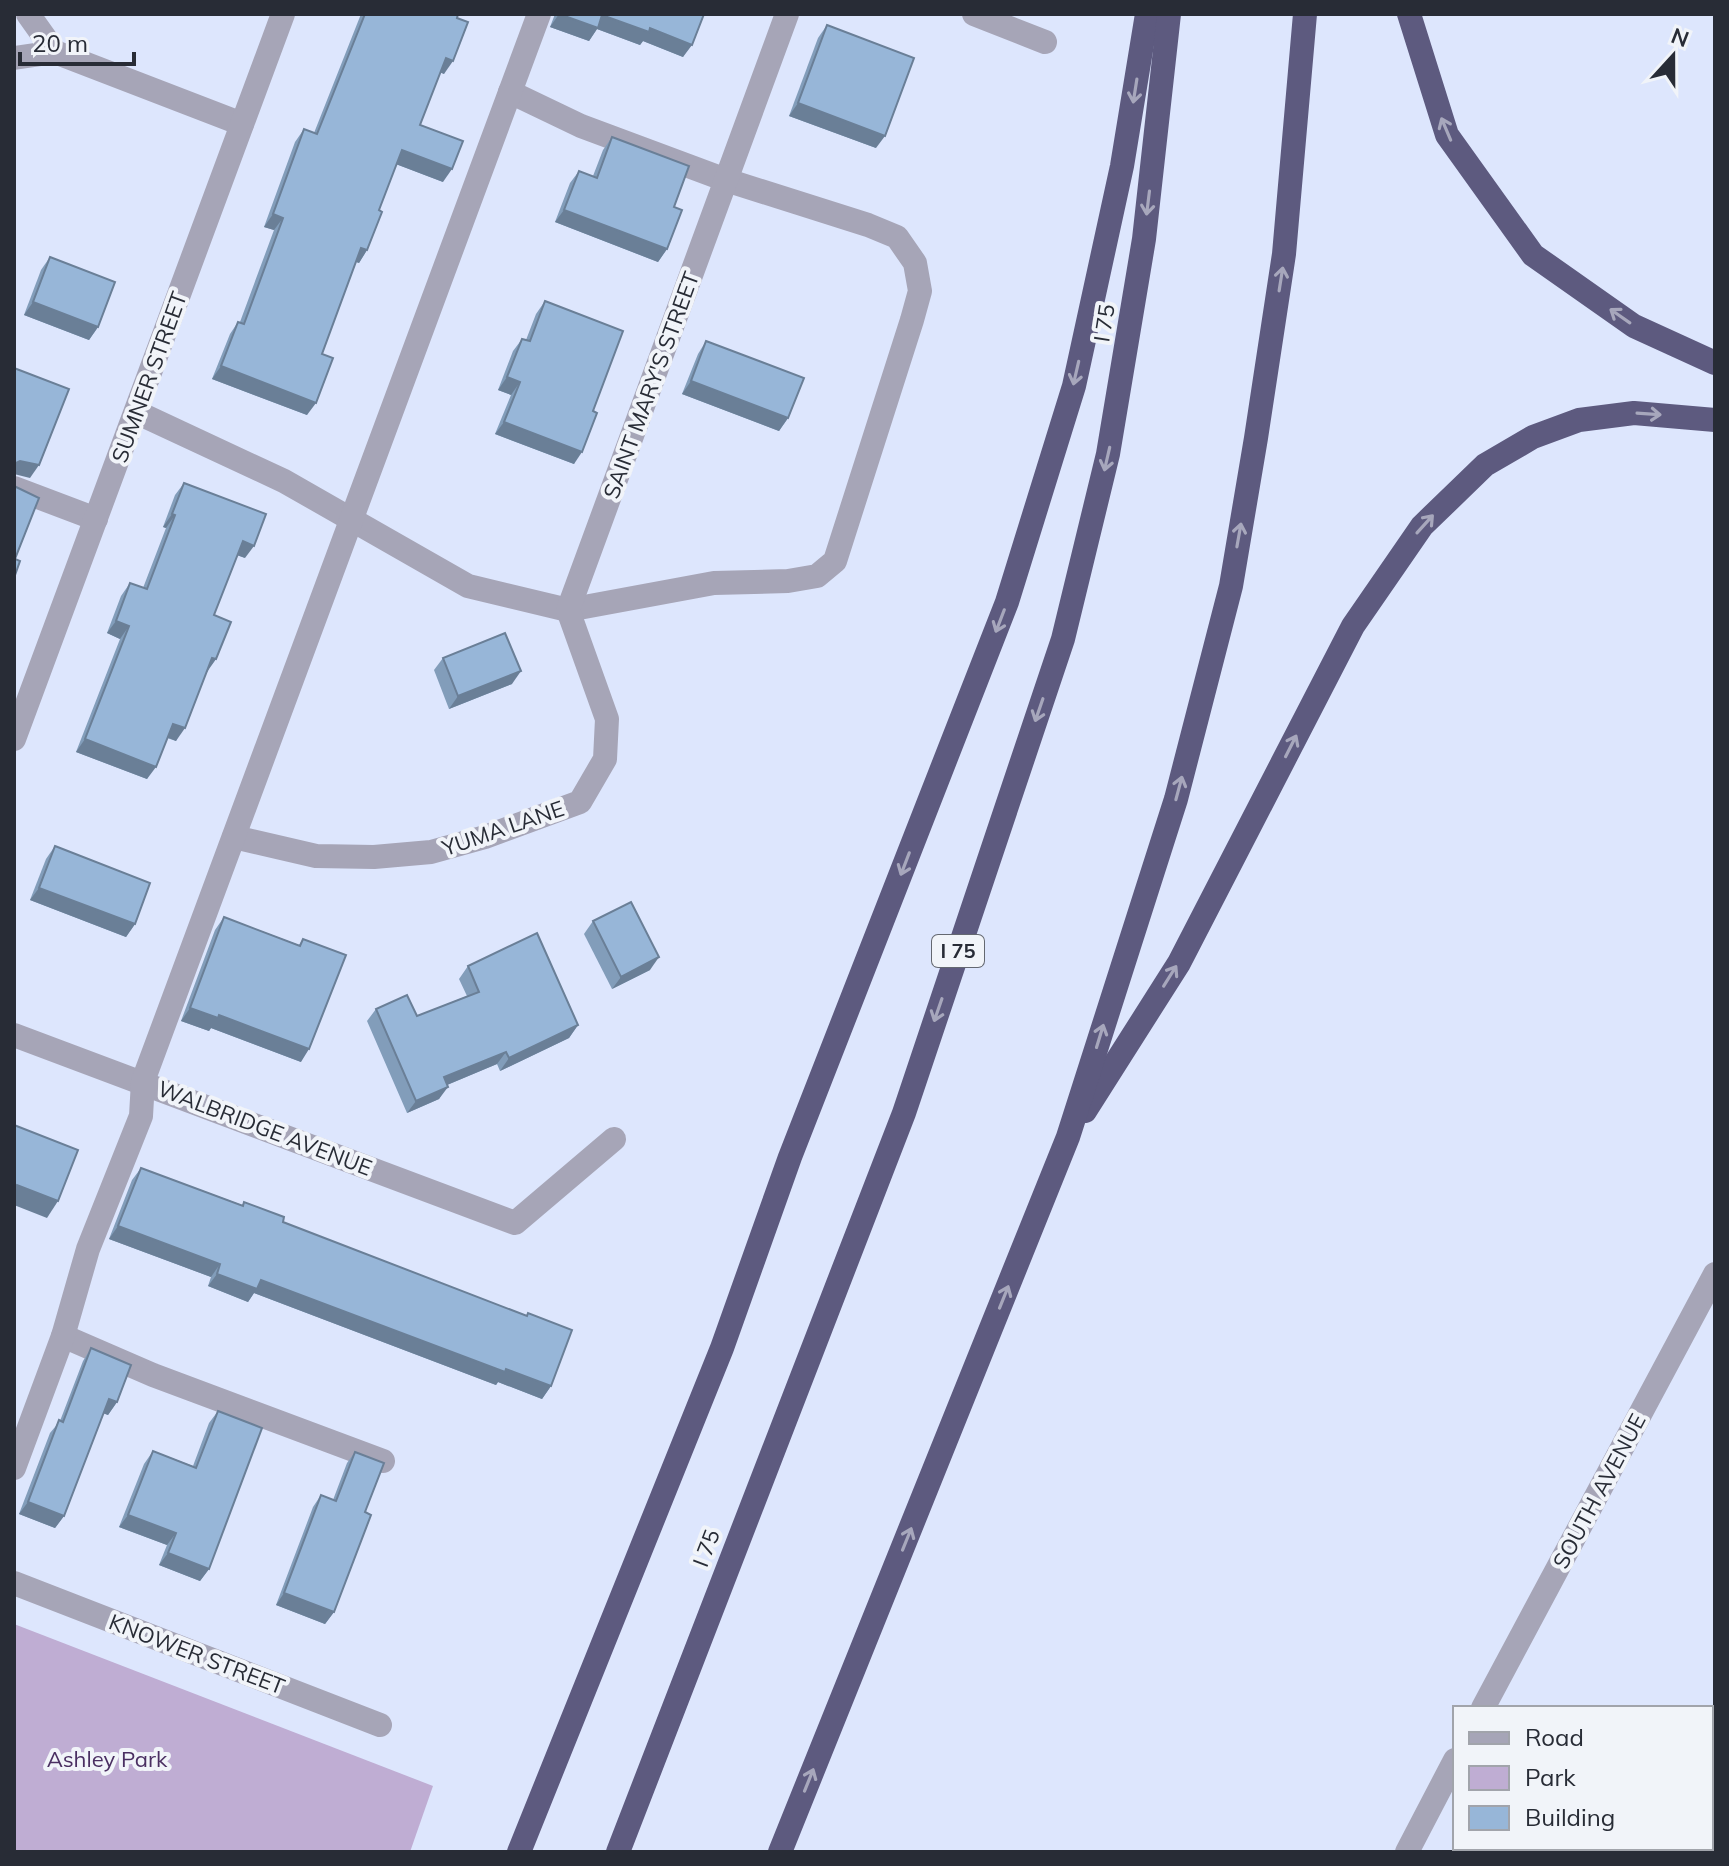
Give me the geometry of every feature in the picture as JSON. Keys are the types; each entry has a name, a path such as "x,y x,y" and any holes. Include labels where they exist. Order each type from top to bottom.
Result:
{"highway":[{"path":"519,1852 722,1348 790,1157 1007,602 1074,386 1122,166 1147,14"},
{"name":"I 75","path":"618,1852 904,1113 1063,639 1108,454 1144,239 1169,14"},
{"path":"780,1852 1068,1137 1176,799 1231,586 1284,254 1305,14"},
{"path":"1409,14 1447,135 1533,255 1634,326 1715,363"},
{"path":"1068,1137 1179,963 1353,626 1422,526 1485,465 1533,437 1579,420 1634,413 1715,420"}],"street":[{"path":"28,14 55,52"},
{"name":"SUMNER STREET","path":"14,739 283,14"},
{"path":"14,1468 63,1336 88,1249 141,1116 143,1081 539,14"},
{"name":"SAINT MARY'S STREET","path":"568,610 787,14"},
{"path":"974,14 1045,42"},
{"path":"14,58 55,52 242,124"},
{"path":"136,412 284,481 468,586 568,610 714,583 788,581 817,576 835,561 920,291 915,263 897,237 726,180 581,126 510,92"},
{"path":"14,488 96,519"},
{"name":"YUMA LANE","path":"234,837 316,856 374,857 431,852 485,837 580,802 605,759 607,719 568,610"},
{"name":"WALBRIDGE AVENUE","path":"14,1035 515,1223 614,1139"},
{"name":"SOUTH AVENUE","path":"1484,1706 1715,1274"},
{"path":"63,1336 153,1375 383,1461"},
{"name":"KNOWER STREET","path":"14,1583 380,1725"},
{"path":"1407,1852 1453,1764"}],"green space":[{"name":"Ashley Park","path":"14,1624 433,1786 410,1852 14,1852"}],"building":[{"path":"365,14 458,14 457,18 468,22 453,61 446,58 420,125 463,141 452,169 402,150 379,210 382,212 367,250 361,248 322,354 333,358 316,403 221,366 238,322 244,324 283,218 273,214 304,129 317,134"},
{"path":"559,14 704,14 692,45 650,28 649,32 602,15 598,28"},
{"path":"827,25 914,58 885,136 798,103"},
{"path":"612,137 689,166 674,207 682,210 667,249 564,210 579,171 597,178"},
{"path":"50,257 115,282 98,327 33,302"},
{"path":"545,301 623,331 593,411 597,413 582,452 504,422 520,382 507,377 522,339 530,341"},
{"path":"706,341 804,378 788,418 691,381"},
{"path":"14,368 69,389 39,465 20,461 14,464"},
{"path":"184,483 266,514 254,546 243,541 214,615 231,622 216,659 212,658 185,728 173,724 156,767 85,739 129,626 116,621 130,583 147,589"},
{"path":"14,486 39,498 15,559 20,561 14,578"},
{"path":"505,633 521,671 458,696 443,658"},
{"path":"55,846 150,883 135,924 39,888"},
{"path":"631,902 659,957 621,977 593,921"},
{"path":"224,917 300,946 303,939 346,955 309,1049 219,1015 218,1018 190,1008"},
{"path":"537,933 578,1025 509,1058 506,1052 444,1077 448,1087 416,1101 376,1009 407,995 417,1016 479,992 468,966"},
{"path":"14,1125 78,1150 58,1201 17,1185 14,1193"},
{"path":"141,1168 243,1206 244,1202 284,1217 283,1222 527,1316 528,1313 572,1330 551,1386 506,1369 505,1372 261,1280 257,1289 217,1274 220,1264 118,1226"},
{"path":"91,1348 131,1365 117,1402 109,1399 64,1516 28,1502"},
{"path":"218,1411 262,1428 209,1569 168,1553 176,1533 128,1515 153,1451 196,1468"},
{"path":"355,1452 384,1463 365,1512 371,1515 334,1612 284,1593 321,1495 336,1501"}]}
